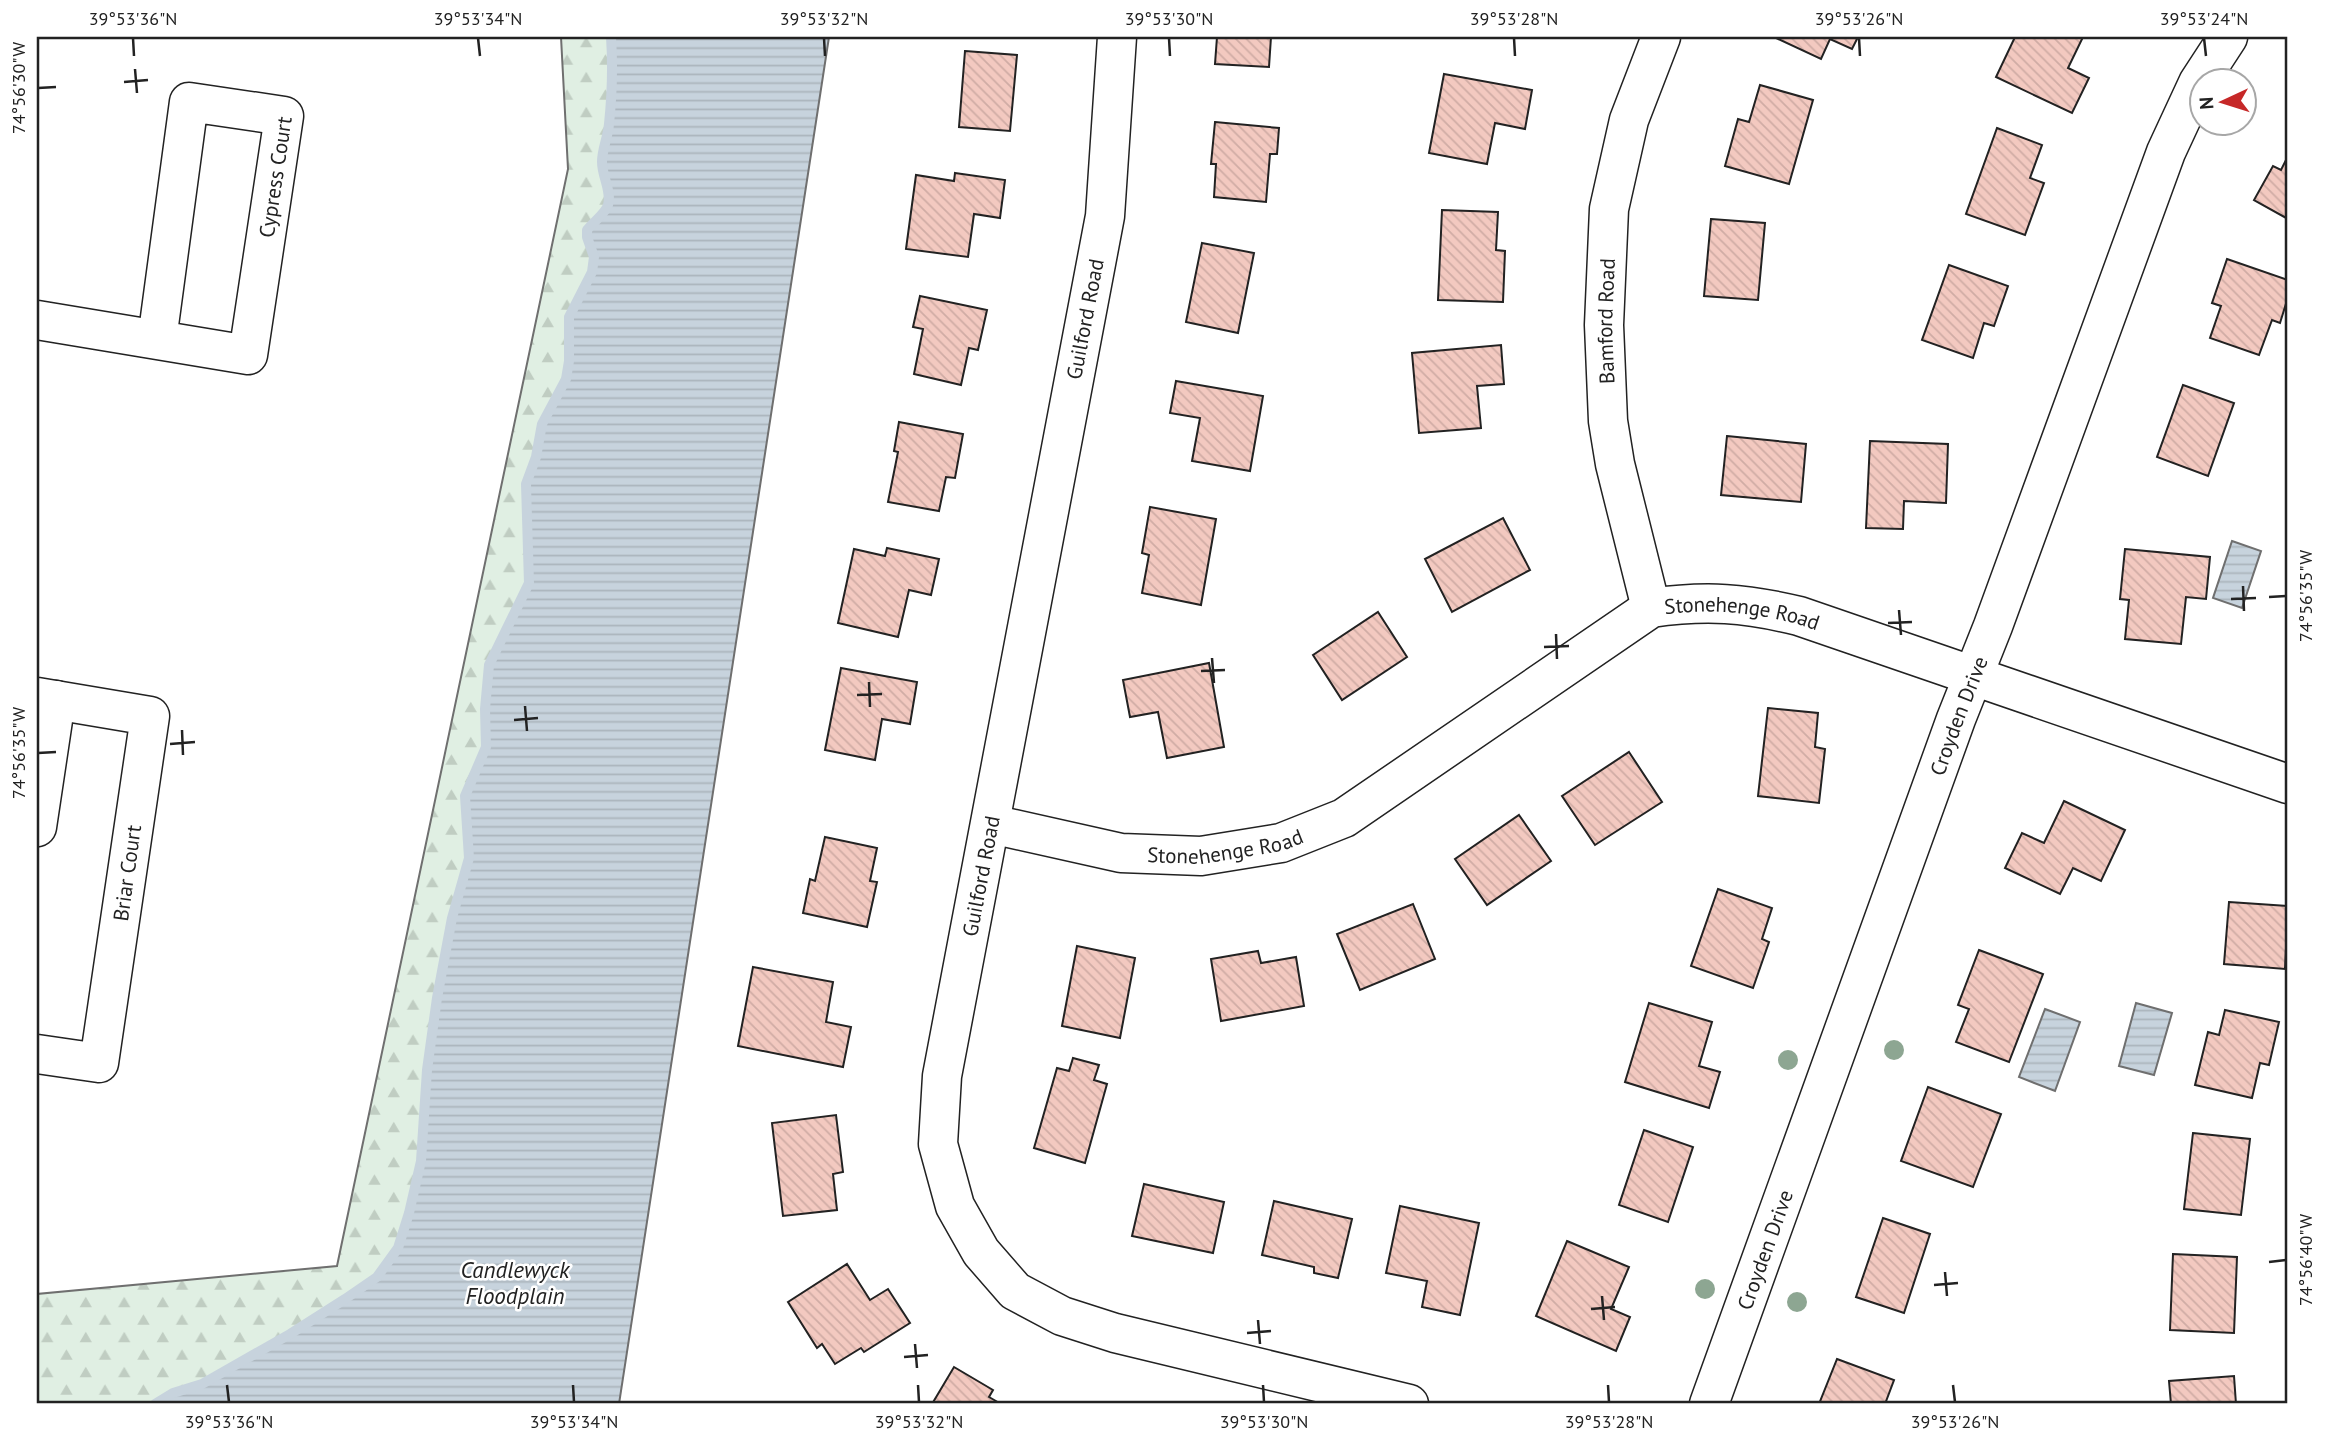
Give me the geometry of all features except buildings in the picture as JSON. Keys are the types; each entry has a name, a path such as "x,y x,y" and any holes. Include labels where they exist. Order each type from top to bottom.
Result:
{"street":[{"name":"Guilford Road","path":"1117,37 1105,216 942,1076 938,1144 955,1206 981,1252 1015,1291 1062,1316 1115,1333 1409,1404"},
{"name":"Bamford Road","path":"1651,608 1615,464 1608,421 1604,325 1609,209 1629,120 1661,37"},
{"name":"Croyden Drive","path":"1709,1404 2166,152 2198,83 2228,37"},
{"name":"Cypress Court","path":"37,320 157,340 248,355 284,116 189,102 157,340"},
{"name":"Stonehenge Road","path":"991,824 1121,853 1202,856 1281,843 1344,818 1651,608 1685,603 1721,602 1759,606 1799,616 2288,783"},
{"name":"Briar Court","path":"37,827 46,698 150,716 99,1063 37,1054"}],"green space":[{"path":"561,37 611,37 613,65 609,128 602,159 609,193 608,208 593,223 587,237 594,257 592,272 575,300 566,379 542,424 525,498 529,583 499,645 485,709 486,747 465,796 469,858 421,1161 398,1248 377,1277 290,1334 202,1384 173,1393 155,1404 37,1404 37,1294 337,1266 568,169"}],"water":[{"name":"Candlewyck Floodplain","path":"611,37 829,37 619,1404 155,1404 173,1393 202,1384 345,1299 377,1277 398,1248 421,1161 427,1070 437,998 452,918 469,858 465,796 486,747 485,709 489,665 529,583 526,484 536,457 542,424 566,379 569,361 569,317 591,272 594,257 587,230 608,205 609,194 602,162 611,102"},
{"path":"2232,541 2261,551 2242,608 2213,598"},
{"path":"2136,1003 2172,1013 2154,1075 2119,1066"},
{"path":"2045,1009 2080,1022 2055,1091 2019,1077"}],"waterway":[{"path":"155,1404 173,1393 202,1384 345,1299 377,1277 398,1248 421,1161 427,1070 437,998 452,918 469,858 465,796 486,747 485,709 489,665 529,583 526,484 536,457 542,424 566,379 569,361 569,317 592,272 594,257 587,230 608,205 609,194 602,162 611,102 611,37"}]}
